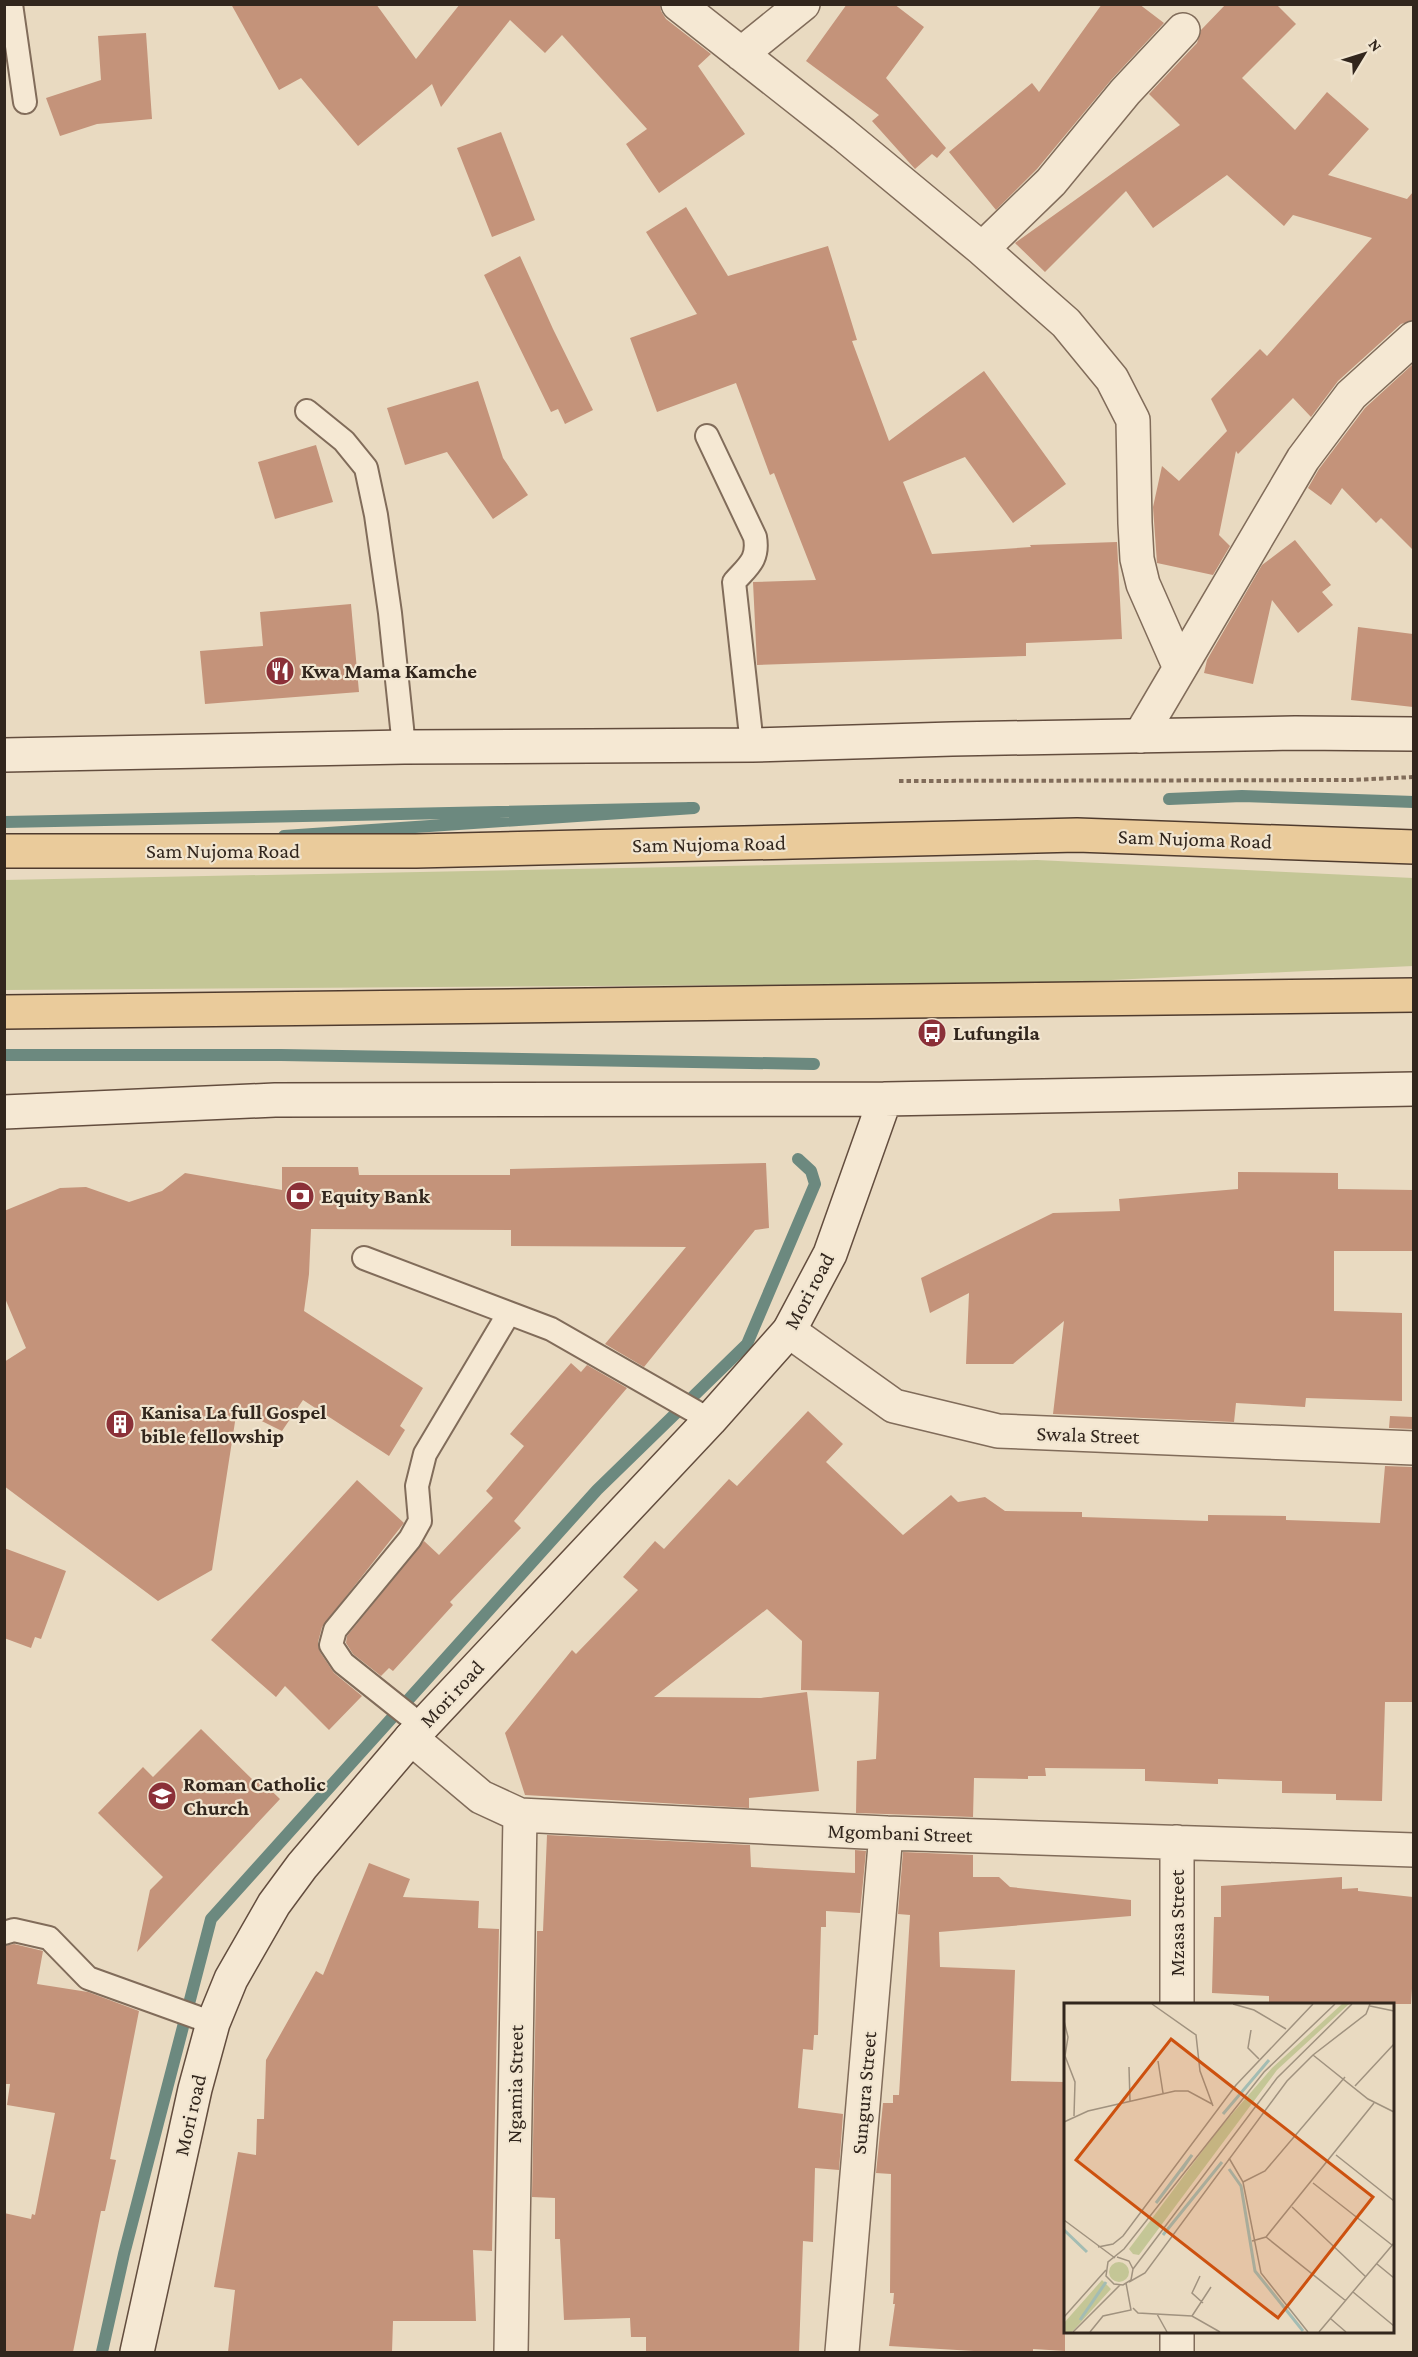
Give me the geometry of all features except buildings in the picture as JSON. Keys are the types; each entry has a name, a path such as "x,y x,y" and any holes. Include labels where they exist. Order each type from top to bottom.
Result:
{"main road":[{"name":"Sam Nujoma Road","path":"4,850 416,850 1077,835 1413,847"},
{"path":"4,1012 1413,995"}],"street":[{"path":"678,4 982,249 1066,323 1112,379 1133,420 1137,560 1147,595 1180,668"},
{"path":"741,54 803,4"},
{"path":"982,249 1051,182 1125,92 1183,30"},
{"path":"1140,736 1304,459 1351,395 1413,338"},
{"path":"4,755 404,747 752,745 1140,736 1413,734"},
{"path":"4,1112 275,1100 885,1099 1413,1089"},
{"name":"Mori road","path":"137,2352 195,2089 213,2023 231,1979 274,1904 302,1866 417,1732 710,1420 789,1331 830,1254 885,1099"},
{"name":"Swala Street","path":"789,1331 894,1406 998,1431 1413,1448"},
{"name":"Mgombani Street","path":"417,1732 481,1797 520,1815 886,1833 1413,1850"},
{"name":"Ngamia Street","path":"511,2352 520,1815"},
{"name":"Sungura Street","path":"842,2352 886,1833"},
{"name":"Mzasa Street","path":"1177,1842 1177,2003"},
{"path":"1177,2333 1177,2352"}],"lane":[{"path":"11,4 25,102"},
{"path":"307,411 344,441 366,468 376,515 390,613 404,747"},
{"path":"707,436 755,537 757,548 755,558 734,582 752,745"},
{"path":"364,1258 551,1329 710,1420"},
{"path":"417,1732 343,1663 331,1645 335,1630 411,1539 420,1521 417,1486 425,1454 509,1313"},
{"path":"4,1933 14,1930 49,1938 88,1978 213,2023"}],"green space":[{"path":"1037,860 1413,878 1413,966 1047,983 5,990 4,880"}],"waterway":[{"path":"1169,799 1242,796 1414,802"},
{"path":"4,822 694,808 284,836"},
{"path":"4,1055 281,1055 814,1064"},
{"path":"102,2352 124,2254 211,1919 597,1490 747,1344 815,1184 811,1171 798,1159"}],"place":[{"name":"Kwa Mama Kamche","path":"280,671"},
{"name":"Lufungila","path":"932,1033"},
{"name":"Equity Bank","path":"300,1196"},
{"name":"Kanisa La full Gospel bible fellowship","path":"120,1424"},
{"name":"Roman Catholic Church","path":"162,1796"}]}
